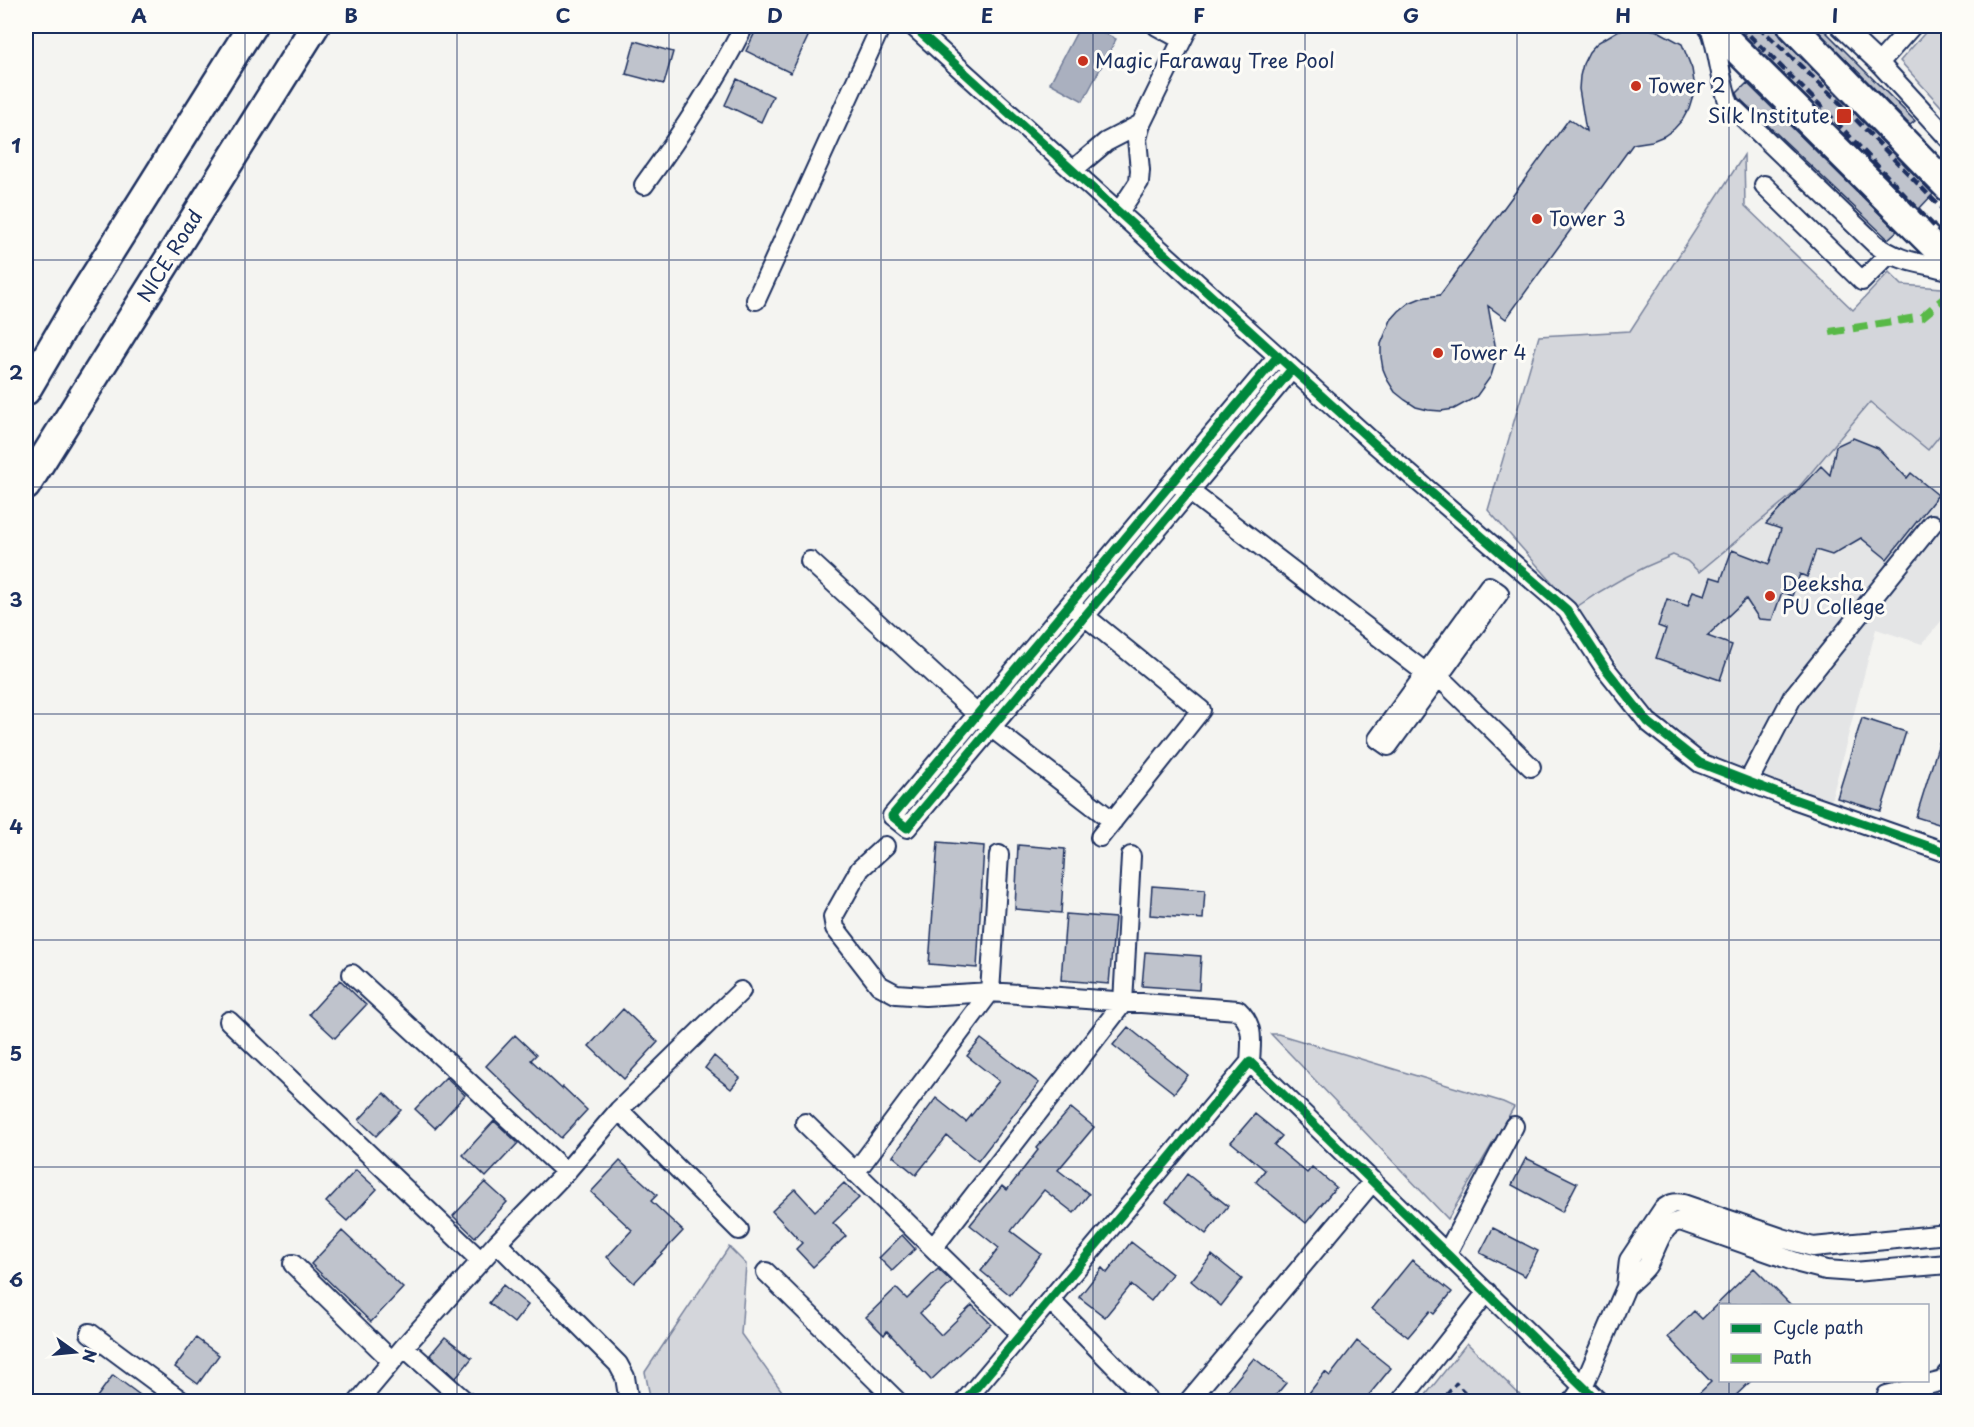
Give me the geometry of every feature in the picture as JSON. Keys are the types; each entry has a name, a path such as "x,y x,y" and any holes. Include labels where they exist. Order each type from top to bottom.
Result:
{"highway":[{"path":"26,390 76,306 252,26"},
{"name":"NICE Road","path":"26,486 315,26"},
{"path":"1712,26 1948,260"},
{"path":"1792,26 1948,187"}],"street":[{"path":"644,185 687,126 726,62 744,26"},
{"path":"756,300 881,26"},
{"path":"913,26 1376,445 1567,610 1605,668 1648,722 1700,763 1948,853"},
{"path":"1119,212 1139,182 1137,139 1141,124 1185,32 1157,26"},
{"path":"1712,26 1723,87 1729,104 1875,244 1901,259 1948,270"},
{"path":"1840,26 1879,63 1948,138"},
{"path":"1879,63 1912,26"},
{"path":"1073,170 1106,142 1141,124"},
{"path":"1764,185 1862,281 1889,254"},
{"path":"1278,356 892,816 907,828 1292,369"},
{"path":"1174,480 1431,672 1531,766"},
{"path":"1748,782 1792,698 1932,524"},
{"path":"810,561 992,728 1113,821"},
{"path":"1070,605 1201,710 1100,837"},
{"path":"885,846 860,869 833,917 835,928 879,985 896,994 925,996 990,992 1238,1010 1248,1019 1251,1035 1250,1062 964,1401"},
{"path":"855,1173 990,992 999,855"},
{"path":"933,1248 1123,1003 1131,856"},
{"path":"352,974 566,1172"},
{"path":"358,1401 497,1243 566,1172 619,1110 741,991"},
{"path":"228,1021 481,1262"},
{"path":"1250,1062 1599,1401"},
{"path":"619,1110 739,1230"},
{"path":"805,1123 1021,1334"},
{"path":"1447,1253 1514,1126"},
{"path":"1188,1401 1373,1181"},
{"path":"1572,1401 1583,1386 1626,1287 1629,1260 1663,1209 1676,1203 1813,1246 1948,1234"},
{"path":"1626,1287 1647,1266 1664,1231 1674,1222 1680,1221 1799,1263 1826,1270 1854,1272 1948,1264"},
{"path":"497,1243 618,1364 625,1377 629,1401"},
{"path":"293,1264 398,1354 466,1401"},
{"path":"766,1272 898,1401"},
{"path":"1400,1401 1487,1292"},
{"path":"1050,1300 1150,1401"},
{"path":"90,1333 183,1401"},
{"path":"1886,1401 1887,1395 1947,1380 1948,1374"}],"path":[{"path":"1440,1401 1456,1383 1475,1401"}],"shaded area":[{"path":"1931,26 1948,26 1948,114 1900,61"},
{"path":"1744,155 1745,206 1853,310 1889,272 1902,285 1942,288 1948,291 1948,425 1928,450 1870,402 1794,493 1699,572 1687,561 1673,555 1622,578 1575,608 1488,510 1539,336 1630,331"},
{"name":"Deeksha PU College","path":"1870,402 1928,450 1948,425 1948,613 1922,644 1876,629 1831,801 1721,764 1692,747 1663,724 1631,685 1575,608 1609,585 1673,555 1687,561 1699,571 1794,493"},
{"path":"1271,1034 1278,1034 1514,1107 1448,1219"},
{"path":"729,1247 746,1264 741,1334 789,1401 651,1401 645,1372"},
{"path":"1467,1343 1526,1401 1421,1401"}],"water":[{"name":"Magic Faraway Tree Pool","path":"1080,26 1090,26 1116,39 1083,101 1050,83"}],"building":[{"path":"758,26 813,26 791,73 746,51"},
{"path":"1735,26 1777,26 1781,37 1933,194 1919,209"},
{"path":"1813,26 1820,26 1915,121 1910,125"},
{"path":"1632,28 1658,31 1682,44 1692,69 1694,82 1693,95 1683,119 1664,136 1652,141 1633,144 1506,319 1488,306 1496,350 1495,363 1491,376 1476,397 1454,409 1441,411 1416,407 1395,392 1383,369 1381,344 1391,320 1409,303 1421,298 1440,295 1569,119 1586,131 1579,89 1583,64 1597,43 1619,30"},
{"path":"635,41 673,52 664,84 626,74"},
{"path":"737,79 773,96 761,122 725,105"},
{"path":"1747,83 1897,231 1888,239 1739,98 1737,93"},
{"path":"1853,438 1878,448 1907,478 1911,473 1938,495 1887,559 1861,538 1832,555 1816,550 1807,577 1800,574 1792,596 1782,592 1772,620 1759,619 1746,599 1707,636 1732,645 1720,680 1656,658 1666,629 1658,626 1667,599 1688,606 1693,591 1705,595 1711,577 1721,580 1732,550 1769,564 1781,529 1766,524 1821,466 1830,475 1836,446"},
{"path":"1862,718 1906,732 1881,811 1837,798"},
{"path":"1945,724 1948,724 1948,827 1916,817"},
{"path":"938,842 984,846 977,968 929,964"},
{"path":"1018,845 1065,849 1061,913 1015,909"},
{"path":"1152,886 1205,890 1203,919 1150,915"},
{"path":"1066,914 1115,918 1109,984 1061,980"},
{"path":"1145,952 1201,956 1199,990 1142,986"},
{"path":"340,980 366,1005 335,1038 309,1014"},
{"path":"623,1009 658,1042 624,1079 589,1046"},
{"path":"1128,1027 1188,1075 1174,1093 1113,1045"},
{"path":"515,1035 536,1055 531,1060 587,1110 561,1138 486,1066"},
{"path":"981,1039 1039,1083 978,1161 947,1136 916,1175 893,1156 936,1098 966,1122 999,1081 967,1056"},
{"path":"714,1056 740,1078 731,1089 705,1068"},
{"path":"446,1077 465,1095 435,1128 415,1109"},
{"path":"384,1093 401,1110 376,1136 359,1120"},
{"path":"1071,1108 1094,1127 1058,1170 1089,1194 1074,1213 1044,1190 1011,1231 1041,1254 1010,1295 981,1271 999,1248 970,1225 1002,1186 1007,1190 1038,1150 1036,1148"},
{"path":"1255,1114 1282,1136 1274,1145 1307,1173 1312,1167 1336,1187 1306,1223 1256,1182 1265,1170 1231,1142"},
{"path":"494,1121 518,1143 486,1177 463,1155"},
{"path":"1526,1158 1577,1183 1562,1212 1512,1185"},
{"path":"620,1161 657,1195 651,1201 683,1231 634,1283 607,1257 632,1230 591,1192"},
{"path":"356,1170 377,1189 347,1221 326,1202"},
{"path":"1187,1174 1228,1206 1206,1234 1166,1202"},
{"path":"485,1182 507,1202 475,1237 453,1216"},
{"path":"844,1183 859,1198 833,1223 846,1236 813,1267 796,1249 802,1243 772,1211 795,1189 815,1211"},
{"path":"1493,1228 1538,1251 1525,1276 1480,1253"},
{"path":"342,1231 403,1288 371,1322 311,1264"},
{"path":"902,1235 915,1249 892,1271 879,1258"},
{"path":"1131,1242 1172,1274 1151,1301 1131,1285 1105,1317 1079,1297 1102,1268 1107,1273"},
{"path":"1212,1255 1242,1279 1221,1306 1191,1281"},
{"path":"1412,1260 1452,1292 1434,1314 1430,1311 1408,1337 1372,1309"},
{"path":"1754,1268 1790,1304 1719,1304 1719,1382 1750,1382 1730,1401 1691,1401 1711,1382 1668,1337 1694,1311 1702,1319"},
{"path":"938,1269 952,1282 920,1313 941,1335 972,1305 991,1324 931,1380 887,1331 884,1335 866,1317 896,1288 907,1299"},
{"path":"503,1285 528,1305 514,1323 489,1303"},
{"path":"445,1337 472,1358 456,1378 430,1355"},
{"path":"196,1338 219,1355 198,1384 175,1367"},
{"path":"1357,1341 1391,1368 1364,1401 1303,1401 1325,1372 1330,1376"},
{"path":"1254,1358 1286,1383 1271,1401 1219,1401"},
{"path":"113,1375 148,1401 94,1401"}],"railway":[{"path":"1740,26 1825,110 1948,241"},
{"path":"1758,26 1836,99 1948,215"}],"marked path":[{"path":"1830,332 1922,317 1948,295"}],"cycle path":[{"path":"913,26 1376,445 1567,610 1605,668 1648,722 1700,763 1785,796 1948,853"},
{"path":"1278,356 892,816 907,828 1292,369"},
{"path":"964,1402 1250,1062 1599,1402"}],"place":[{"name":"Magic Faraway Tree Pool","path":"1083,61"},
{"name":"Tower 2","path":"1636,86"},
{"name":"Silk Institute","path":"1844,116"},
{"name":"Tower 3","path":"1537,219"},
{"name":"Tower 4","path":"1438,353"},
{"name":"Deeksha PU College","path":"1770,596"}]}
